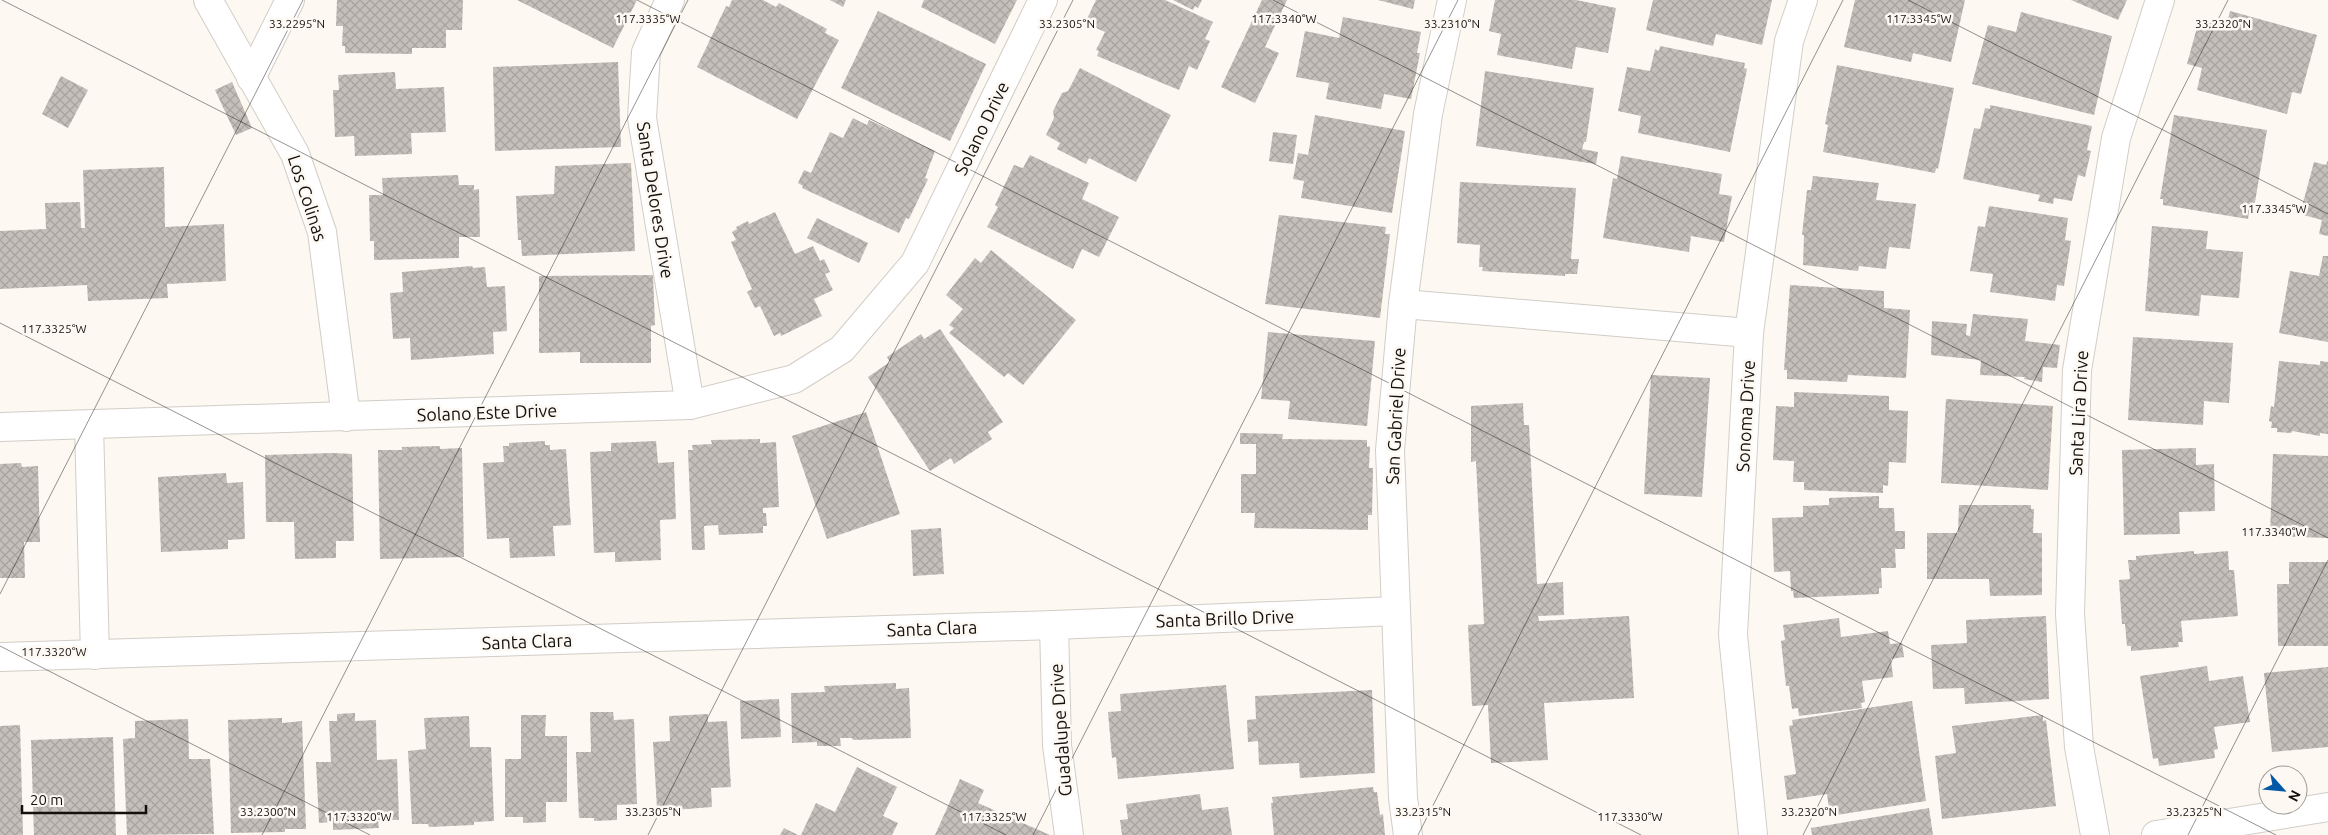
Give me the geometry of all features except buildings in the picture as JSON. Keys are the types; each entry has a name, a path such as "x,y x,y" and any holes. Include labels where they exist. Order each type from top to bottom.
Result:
{"lane":[{"name":"Los Colinas","path":"208,0 294,154 322,232 346,417"},
{"path":"251,78 290,0"},
{"name":"Santa Delores Drive","path":"670,0 646,52 642,118 690,405"},
{"name":"Solano Drive","path":"919,256 1043,0"},
{"name":"San Gabriel Drive","path":"1408,835 1403,798 1390,450 1403,304 1428,114 1452,0"},
{"name":"Sonoma Drive","path":"1753,835 1733,635 1749,333 1789,41 1803,0"},
{"name":"Santa Lira Drive","path":"2095,835 2079,747 2070,614 2077,370 2116,138 2160,0"},
{"name":"Solano Este Drive","path":"0,427 690,405 794,379 842,349 919,256"},
{"path":"1403,304 1749,333"},
{"path":"89,424 95,655"},
{"name":"Santa Brillo Drive","path":"1054,624 1396,611"},
{"name":"Santa Clara","path":"0,658 1054,624"},
{"name":"Guadalupe Drive","path":"1054,624 1057,745 1069,835"},
{"path":"2156,835 2328,807"}]}
